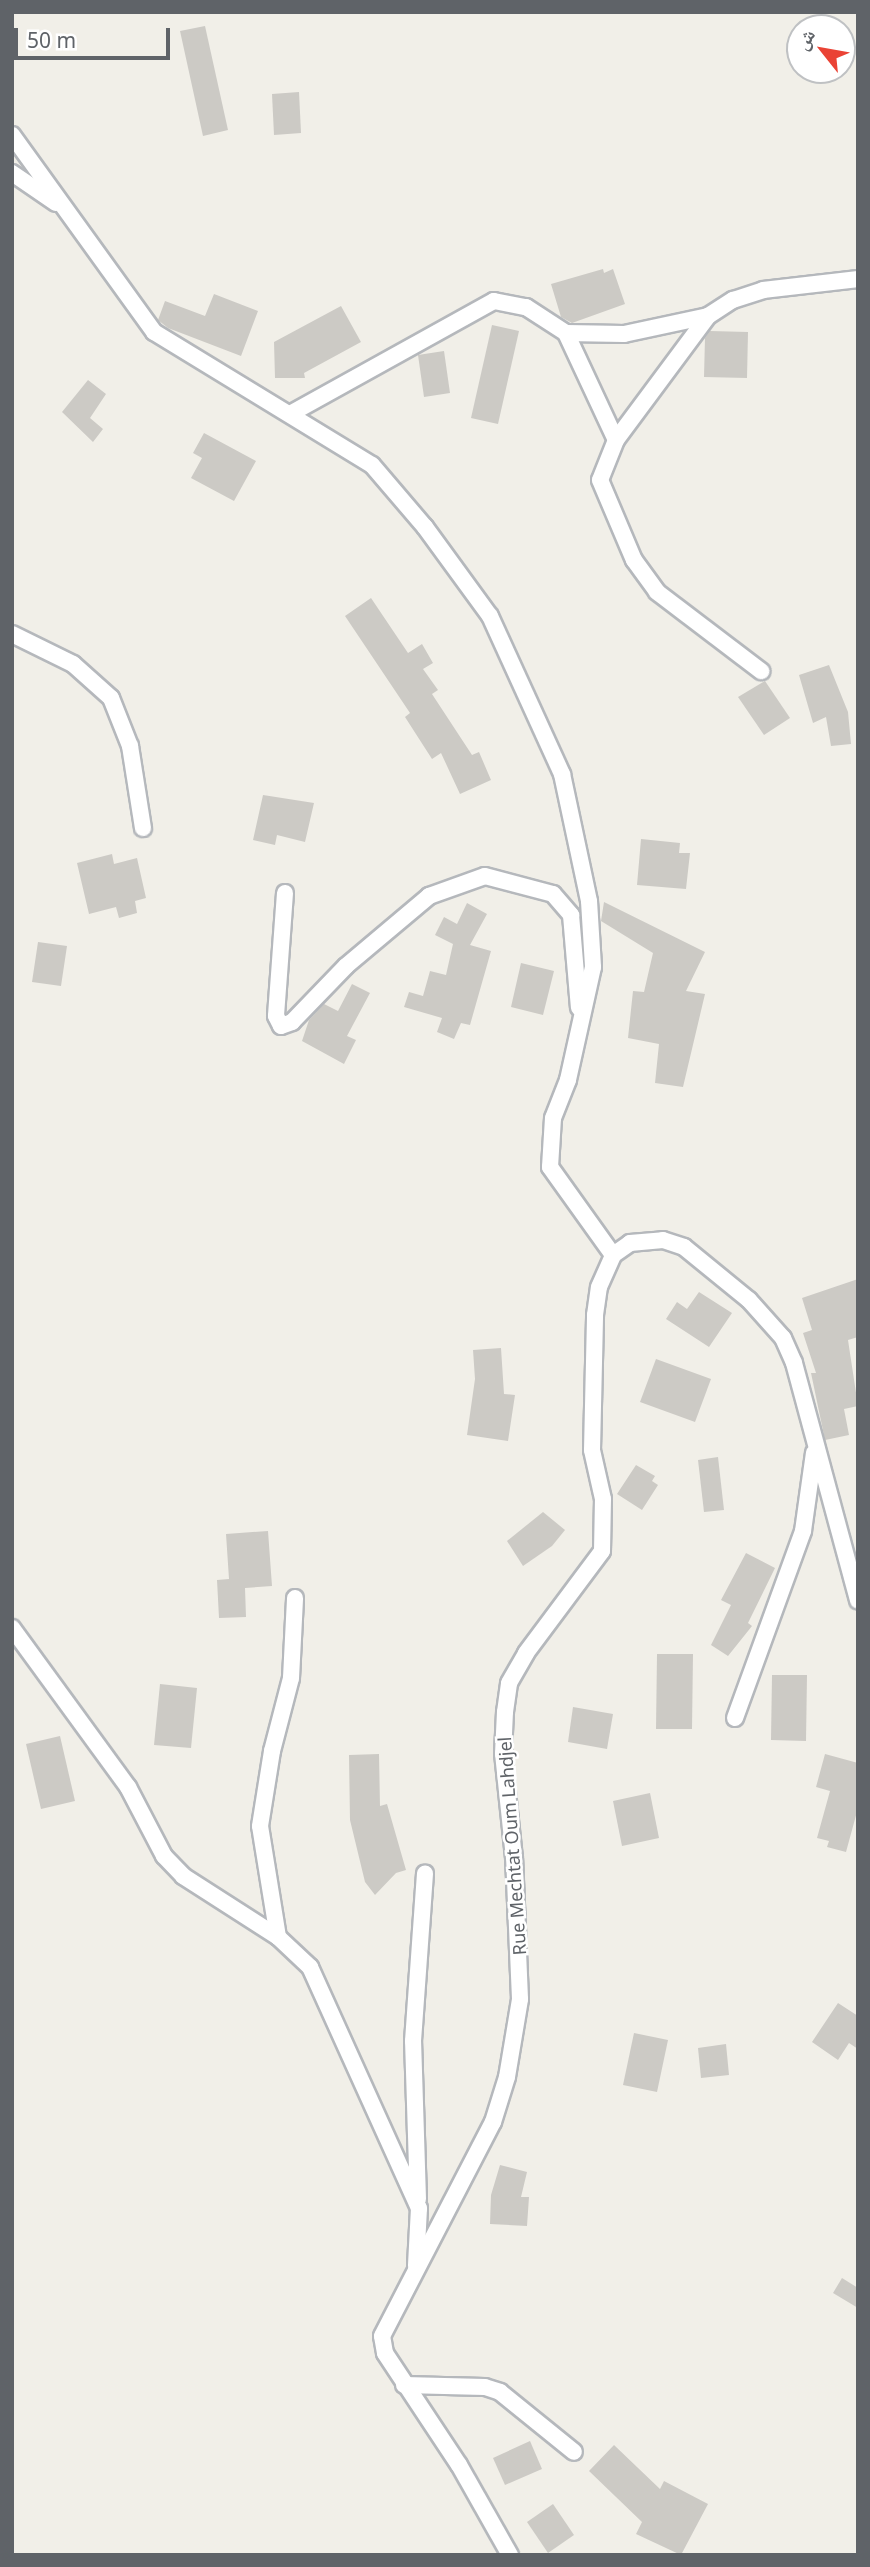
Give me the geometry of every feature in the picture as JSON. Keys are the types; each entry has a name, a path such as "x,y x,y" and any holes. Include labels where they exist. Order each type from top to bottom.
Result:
{"street":[{"path":"12,135 153,332 372,465 425,527 490,616 562,774 589,901 593,967 579,1035 553,1118 550,1167 613,1255 630,1243 649,1239 684,1247 758,1308 783,1338 794,1363 858,1601"},
{"path":"12,173 64,208"},
{"path":"566,333 624,334 708,316 733,300 764,290 858,279"},
{"path":"290,414 494,301 526,307 566,333 616,440"},
{"path":"708,316 616,440 600,480 634,560 672,607 761,671"},
{"path":"12,635 73,664 111,698 130,746 143,828"},
{"path":"285,893 276,1016 281,1026 292,1022 346,965 429,896 485,876 553,894 571,915 579,1035"},
{"name":"Rue Mechtat Oum Lahdjel","path":"510,2555 459,2465 385,2353 382,2336 493,2122 508,2077 520,1999 514,1858 503,1754 505,1713 509,1683 526,1653 602,1551 603,1499 592,1450 595,1315 599,1287 613,1255"},
{"path":"735,1718 803,1531 815,1446"},
{"path":"278,1937 260,1826 272,1751 291,1678 295,1598"},
{"path":"12,1628 128,1787 164,1856 183,1876 278,1937 310,1967 419,2208"},
{"path":"416,2273 419,2208 413,2041 425,1873"},
{"path":"404,2385 485,2387 500,2392 574,2452"}],"building":[{"path":"205,26 228,130 203,136 180,31"},
{"path":"299,92 301,133 274,135 272,94"},
{"path":"603,269 604,273 613,269 625,304 572,323 561,317 551,284"},
{"path":"214,294 258,311 241,356 168,328 158,320 165,301 205,316"},
{"path":"341,306 361,342 304,373 305,378 275,378 274,342"},
{"path":"492,325 519,331 498,424 471,418"},
{"path":"710,331 748,332 747,378 704,377 705,338"},
{"path":"444,351 450,393 424,397 418,355"},
{"path":"88,380 106,394 90,418 103,429 93,442 62,412"},
{"path":"204,433 256,461 234,501 191,478 202,458 193,453"},
{"path":"371,598 408,653 422,644 433,663 423,669 438,690 432,694 472,755 479,752 491,780 460,794 441,753 432,759 405,717 410,713 345,616"},
{"path":"829,665 848,712 851,744 831,746 826,717 813,723 799,675"},
{"path":"765,681 790,718 764,735 738,697"},
{"path":"263,795 314,803 305,842 277,835 275,845 253,840"},
{"path":"641,839 680,843 679,853 690,853 686,889 637,885"},
{"path":"112,854 114,864 137,858 146,898 135,901 137,913 119,918 116,907 89,914 77,863"},
{"path":"604,902 705,952 686,991 705,994 683,1087 655,1083 659,1044 628,1038 633,991 644,992 653,953 601,921"},
{"path":"467,903 487,914 470,945 491,951 470,1025 461,1023 454,1039 437,1032 442,1018 404,1007 409,992 423,996 430,971 446,975 453,944 435,935 444,917 457,924"},
{"path":"38,942 67,946 61,986 32,982"},
{"path":"521,963 554,971 543,1015 511,1007"},
{"path":"352,984 370,993 347,1036 356,1040 344,1064 302,1041 309,1020 324,1004 338,1011"},
{"path":"858,1279 858,1337 848,1340 858,1406 844,1409 849,1435 825,1440 811,1373 816,1373 803,1333 812,1330 802,1298"},
{"path":"699,1292 732,1313 709,1347 666,1319 677,1302 687,1309"},
{"path":"501,1348 504,1394 515,1395 508,1441 467,1435 475,1379 473,1350"},
{"path":"656,1359 711,1379 695,1422 640,1402"},
{"path":"718,1457 724,1510 704,1512 698,1460"},
{"path":"636,1465 655,1476 652,1481 658,1485 642,1510 617,1494"},
{"path":"543,1512 565,1530 552,1546 523,1566 507,1541"},
{"path":"268,1531 272,1586 245,1588 246,1617 219,1618 217,1580 229,1579 226,1534"},
{"path":"746,1553 775,1568 748,1623 752,1626 728,1656 711,1645 731,1605 721,1600"},
{"path":"657,1654 693,1654 692,1729 656,1729"},
{"path":"772,1675 807,1675 806,1741 771,1740"},
{"path":"160,1684 197,1688 191,1748 154,1745"},
{"path":"573,1707 613,1714 607,1749 568,1742"},
{"path":"60,1736 75,1801 41,1809 26,1744"},
{"path":"379,1754 380,1806 387,1804 406,1870 396,1873 375,1895 365,1882 350,1820 349,1755"},
{"path":"825,1754 858,1763 858,1808 846,1852 827,1847 829,1841 817,1838 830,1791 816,1787"},
{"path":"650,1793 659,1838 622,1846 613,1801"},
{"path":"838,2003 858,2016 858,2049 849,2043 838,2060 812,2042"},
{"path":"634,2033 668,2040 657,2092 623,2085"},
{"path":"726,2044 729,2075 701,2078 698,2048"},
{"path":"500,2165 527,2172 521,2197 529,2197 527,2226 490,2224 491,2195"},
{"path":"842,2278 858,2288 858,2308 833,2293"},
{"path":"530,2441 542,2469 505,2485 493,2458"},
{"path":"614,2445 660,2489 664,2481 708,2504 681,2555 636,2534 642,2522 589,2471"},
{"path":"553,2504 574,2535 548,2553 527,2522"}]}
